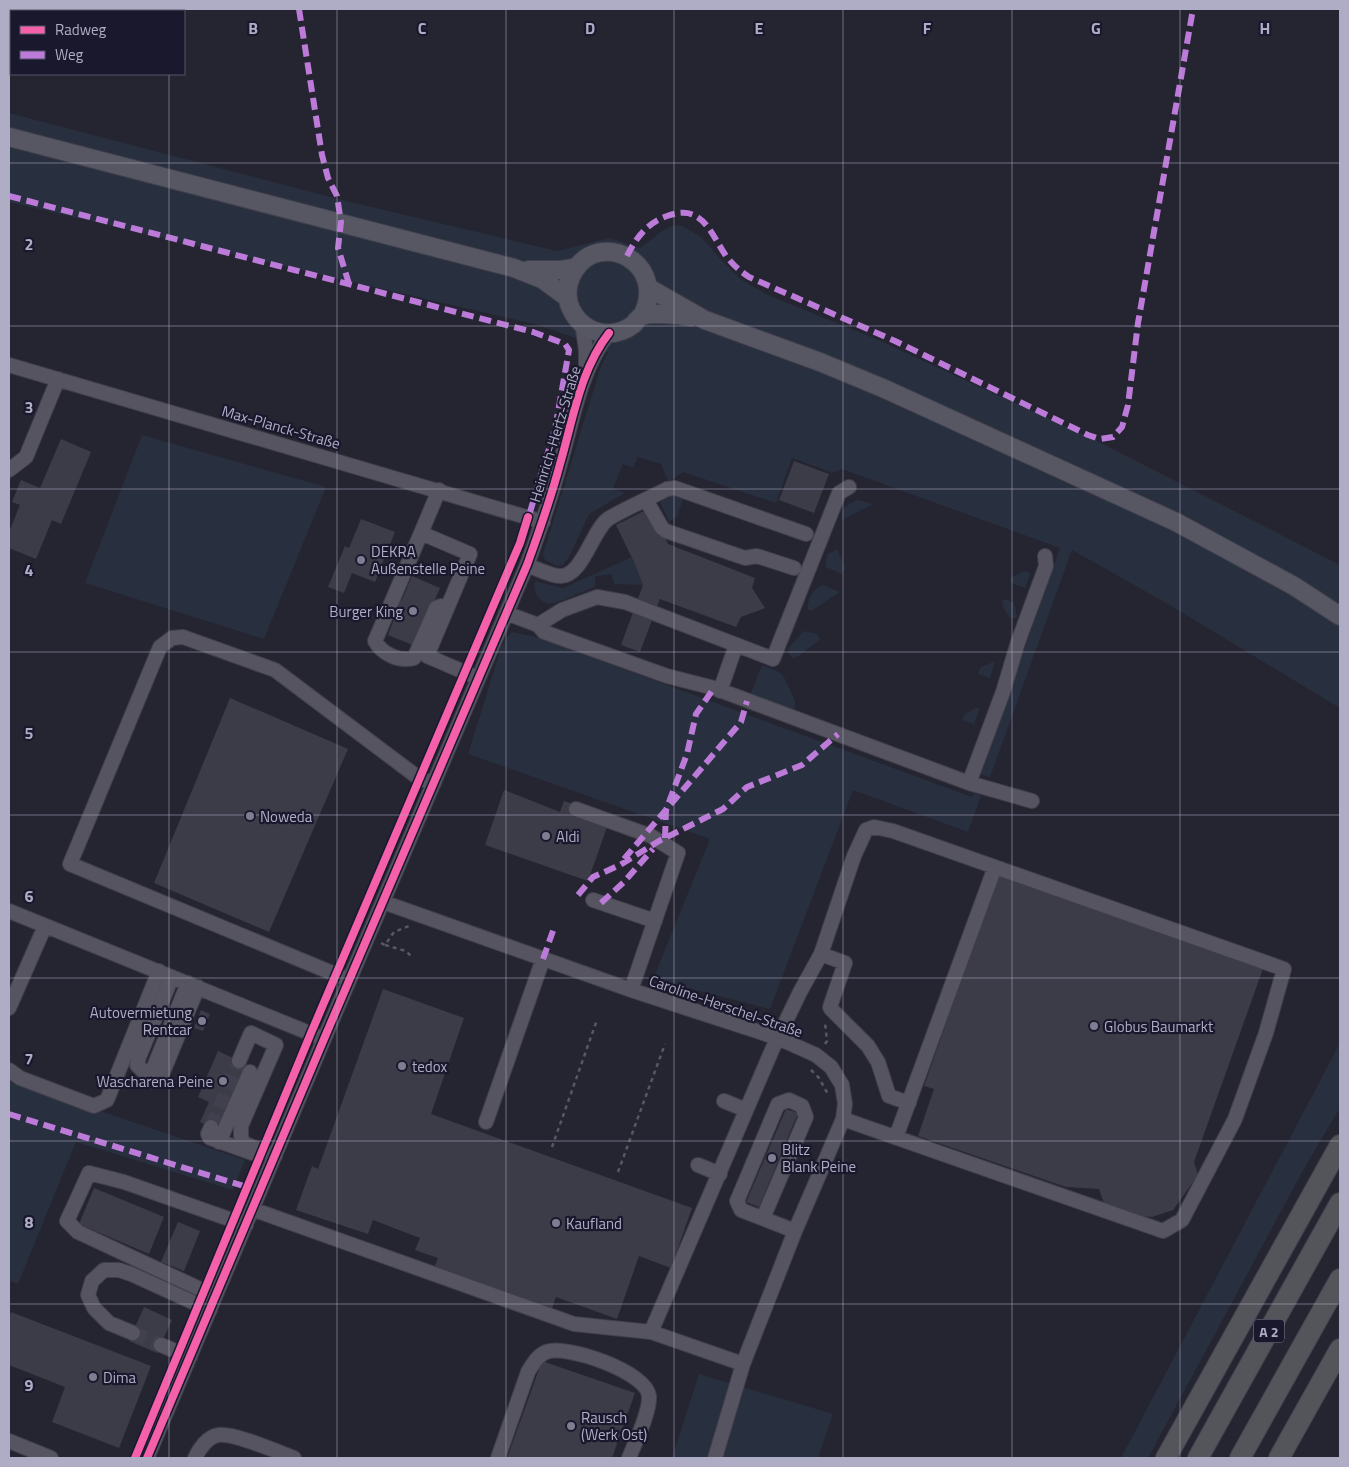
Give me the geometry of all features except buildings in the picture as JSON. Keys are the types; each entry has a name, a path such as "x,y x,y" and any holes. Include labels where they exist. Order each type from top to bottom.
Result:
{"highway":[{"path":"1166,1458 1340,1145"},
{"name":"A 2","path":"1198,1458 1340,1203"},
{"name":"A 2","path":"1240,1458 1340,1279"},
{"path":"1279,1458 1340,1348"}],"main road":[{"path":"9,137 514,268 542,279 568,298"},
{"path":"606,252 627,256 635,262 646,278 649,288 649,298 642,316 627,328 609,333 590,329 582,323 573,312 568,298 571,276 577,267 585,259 595,254 606,252"},
{"path":"514,268 544,271 577,267"},
{"path":"649,288 705,320 885,388 1167,517 1249,560 1340,616"},
{"path":"642,316 670,314 705,320"}],"street":[{"name":"Heinrich-Hertz-Straße","path":"582,323 586,350 584,379"},
{"name":"Heinrich-Hertz-Straße","path":"147,1458 527,565 543,522 584,379 595,354 609,333"},
{"name":"Max-Planck-Straße","path":"9,364 543,522"},
{"path":"9,470 26,457 58,379"},
{"path":"538,625 562,610 597,597 625,602 774,659 839,494 849,487"},
{"path":"527,565 560,576 570,573 578,566 598,531 608,520 646,500 675,488 806,534"},
{"path":"439,490 375,641 380,650 405,661 414,658 436,608 441,606 447,609"},
{"path":"646,500 662,528 666,531 745,558 757,556 794,568"},
{"path":"421,532 470,554 427,656 478,678"},
{"path":"969,783 1003,692 1018,642 1046,566 1045,556"},
{"path":"506,613 538,625 544,632 667,676 720,691 969,783 1032,801"},
{"path":"349,980 70,864 160,647 172,638 183,637 275,670 420,779 434,784"},
{"path":"720,691 736,645"},
{"path":"576,809 651,836 678,853 631,990"},
{"path":"651,1332 778,1038 821,954 851,864 866,830 874,827 893,831 1284,969 1266,1033 1235,1119 1182,1220 1163,1230 843,1119"},
{"path":"896,1137 995,867"},
{"path":"594,900 655,921"},
{"name":"Caroline-Herschel-Straße","path":"383,902 631,990 778,1038 816,1055 831,1067 842,1085 845,1104 843,1119 795,1231 743,1364 715,1458"},
{"path":"9,912 324,1039"},
{"path":"9,1008 45,926"},
{"path":"821,954 844,963 830,1007 832,1011 868,1046 878,1062 889,1096 909,1103"},
{"path":"486,1122 543,959"},
{"path":"9,1070 20,1078 94,1106 107,1100 166,974"},
{"path":"166,974 137,1065 142,1070 151,1074 161,1077 193,985"},
{"path":"239,1061 251,1033 276,1045 241,1126 241,1136 244,1143 274,1158"},
{"path":"219,1142 250,1072"},
{"path":"763,1218 806,1117 802,1106 788,1100 778,1104 737,1201 740,1210 795,1231"},
{"path":"724,1101 746,1110"},
{"path":"211,1127 208,1134 210,1138 274,1158"},
{"path":"698,1165 720,1174"},
{"path":"215,1296 78,1232 67,1222 89,1173 124,1182 246,1224"},
{"path":"252,1210 574,1324 651,1332 743,1364"},
{"path":"133,1333 109,1323 94,1308 88,1296 92,1281 104,1270 119,1270 131,1274 210,1310"},
{"path":"161,1345 190,1357"},
{"path":"498,1458 528,1372 536,1359 544,1352 556,1349 575,1352 628,1373 644,1384 649,1394 648,1405 629,1458"},
{"path":"195,1458 208,1440 218,1434 230,1435 294,1458"},
{"path":"9,1441 51,1458"}],"path":[{"path":"385,945 394,932 408,926 415,927"},
{"path":"367,939 406,951 412,957"},
{"path":"816,1055 826,1041 825,1021 832,1011"},
{"path":"552,1147 597,1020"},
{"path":"618,1172 665,1044"},
{"path":"808,1068 819,1078 830,1098"}],"shaded area":[{"path":"9,113 346,201 557,251 609,238 640,248 661,232 672,226 680,225 701,237 740,279 768,295 876,339 1095,440 1340,565 1340,708 1168,604 1072,550 990,777 980,774 1060,548 842,469 833,473 792,458 776,503 683,472 670,481 667,479 661,464 638,457 633,468 623,464 613,488 625,493 589,514 569,557 563,565 557,566 545,560 543,554 601,366 608,352 538,325 9,202"},
{"path":"142,435 326,487 264,639 85,583"},
{"path":"678,492 683,500 677,517 669,521 659,500"},
{"path":"858,500 873,504 842,520 842,512 845,507"},
{"path":"837,549 845,568 843,573 826,567 828,554"},
{"path":"632,557 643,585 614,584 611,574 595,576 595,587 554,603 541,601 536,594 535,581 563,588"},
{"path":"1024,571 1029,572 1030,575 1025,588 1011,583 1010,578"},
{"path":"823,585 840,592 811,611 808,609 810,598 814,591"},
{"path":"1006,599 1014,603 1016,618 1011,618 1005,610 1002,601"},
{"path":"804,631 817,634 820,640 794,659 789,654 788,648"},
{"path":"512,632 536,637 972,797 974,793 981,796 968,832 853,790 770,1009 653,979 710,839 468,754 501,648"},
{"path":"995,662 990,678 978,674 981,667"},
{"path":"762,665 781,673 784,677 795,701 792,711 750,695"},
{"path":"980,708 974,724 962,720 965,714"},
{"path":"1340,1043 1340,1108 1306,1165 1148,1458 1121,1458"},
{"path":"9,1080 245,1160 233,1190 76,1142 18,1284 9,1281"},
{"path":"699,1374 833,1414 818,1458 672,1458"}],"tunnel":[{"path":"211,1127 239,1061"},
{"path":"133,1333 161,1345"}],"marked path":[{"path":"299,9 322,155 328,178 337,196 341,222 338,248 349,284"},
{"path":"627,256 638,237 648,227 667,216 689,213 704,222 726,256 749,277 895,341 1088,435 1100,439 1113,437 1122,427 1128,405 1138,323 1193,9"},
{"path":"9,196 533,332 565,344 569,350 555,429 527,522"},
{"path":"665,838 666,810 687,754 696,714 714,688"},
{"path":"624,859 741,722 747,701"},
{"path":"578,895 593,877 620,865 659,841 723,809 747,787 802,765 838,734"},
{"path":"601,903 624,882 653,849"},
{"path":"543,959 554,928"},
{"path":"9,1114 247,1187"}],"cycle path":[{"path":"147,1458 527,565 553,489 584,379 599,347 609,333"},
{"path":"135,1458 311,1033 520,543 528,517"}],"place":[{"name":"DEKRA Außenstelle Peine","path":"361,560"},
{"name":"Burger King","path":"413,611"},
{"name":"Noweda","path":"250,816"},
{"name":"Aldi","path":"546,836"},
{"name":"Autovermietung Rentcar","path":"202,1021"},
{"name":"Globus Baumarkt","path":"1094,1026"},
{"name":"tedox","path":"402,1066"},
{"name":"Wascharena Peine","path":"223,1081"},
{"name":"Blitz Blank Peine","path":"772,1158"},
{"name":"Kaufland","path":"556,1223"},
{"name":"Dima","path":"93,1377"},
{"name":"Rausch (Werk Ost)","path":"571,1426"}]}
